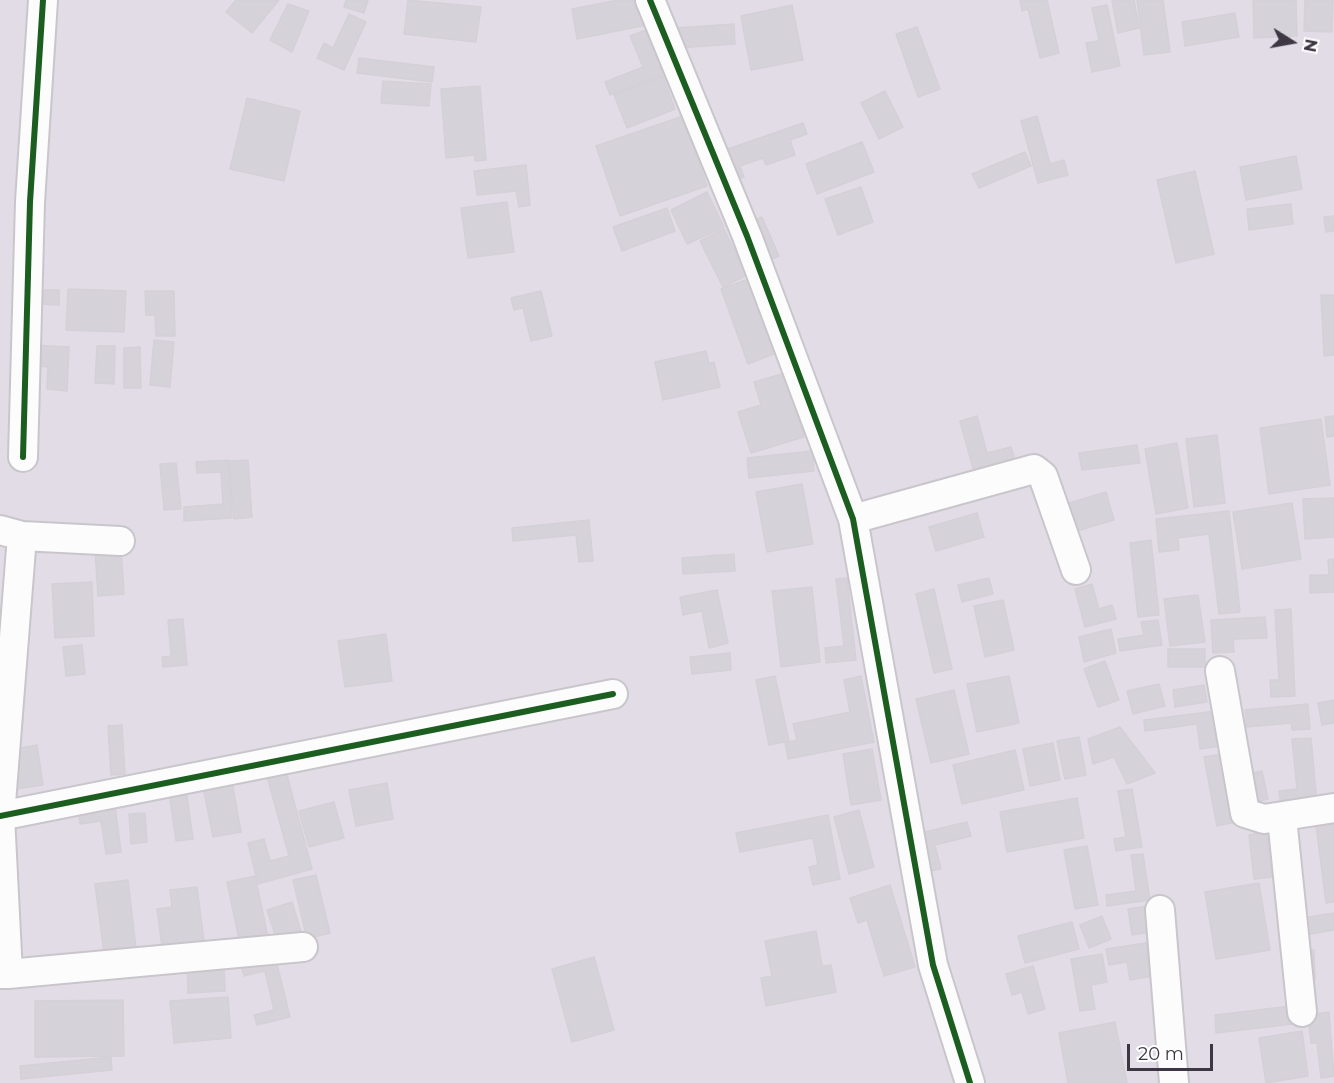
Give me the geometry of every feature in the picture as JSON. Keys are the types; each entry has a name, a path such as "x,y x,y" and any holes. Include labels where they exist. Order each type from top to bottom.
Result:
{"street":[{"path":"23,457 30,202 43,0"},
{"path":"650,0 747,236 853,519 933,965 970,1083"},
{"path":"853,519 1034,469 1043,476 1076,570"},
{"path":"120,541 11,533 0,816 4,974 303,947"},
{"path":"1220,671 1245,813 1264,819 1282,818 1334,808"},
{"path":"0,816 613,694"},
{"path":"1282,818 1302,1012"},
{"path":"1160,910 1174,1083"}],"shaded area":[{"path":"0,0 1334,0 1334,1083 0,1083"}],"building":[{"path":"236,0 279,0 252,33 226,12"},
{"path":"346,0 368,0 364,13 344,7"},
{"path":"408,0 481,7 476,42 404,34"},
{"path":"618,0 635,0 647,25 577,39 572,9"},
{"path":"1020,0 1047,0 1059,53 1040,58 1028,9 1022,11"},
{"path":"1112,0 1134,0 1139,28 1118,33"},
{"path":"1137,0 1163,0 1170,52 1144,55"},
{"path":"1253,0 1296,0 1297,36 1254,38"},
{"path":"1305,0 1333,0 1332,32 1304,31"},
{"path":"288,4 309,11 292,52 270,40"},
{"path":"792,5 803,60 751,70 741,16"},
{"path":"1107,5 1120,66 1092,72 1086,43 1099,41 1092,8"},
{"path":"1235,13 1239,37 1185,46 1182,22"},
{"path":"349,14 366,22 344,70 317,58 324,43 333,48"},
{"path":"734,24 735,44 677,48 675,28"},
{"path":"917,27 940,89 918,97 896,34"},
{"path":"646,30 663,74 610,95 605,82 643,67 630,36"},
{"path":"359,58 434,67 432,82 357,73"},
{"path":"663,76 675,109 627,128 614,95"},
{"path":"383,81 431,84 429,106 381,103"},
{"path":"480,86 486,160 475,161 475,155 446,158 441,89"},
{"path":"885,91 903,127 879,139 861,103"},
{"path":"247,98 300,111 284,181 230,169"},
{"path":"683,116 707,186 620,216 596,146"},
{"path":"1037,116 1050,164 1064,160 1068,175 1038,183 1021,121"},
{"path":"803,123 807,134 790,140 795,155 766,165 763,158 740,166 744,177 733,181 722,151"},
{"path":"862,142 874,172 817,194 806,164"},
{"path":"1025,152 1031,166 979,188 972,174"},
{"path":"1296,156 1302,189 1246,200 1240,167"},
{"path":"526,165 530,205 519,207 516,191 477,195 474,171"},
{"path":"1195,171 1214,254 1176,263 1157,180"},
{"path":"861,187 873,222 838,235 825,199"},
{"path":"707,192 724,227 687,244 671,210"},
{"path":"507,202 514,252 468,258 461,208"},
{"path":"1291,204 1293,224 1249,230 1247,209"},
{"path":"667,208 675,231 622,251 613,227"},
{"path":"1334,216 1334,231 1326,232 1324,217"},
{"path":"762,217 779,256 767,261 750,223"},
{"path":"724,229 747,275 723,287 700,241"},
{"path":"754,277 781,351 748,364 721,289"},
{"path":"68,289 126,291 124,332 66,330"},
{"path":"38,290 59,290 59,305 37,304"},
{"path":"145,291 174,291 175,336 156,336 155,315 146,315"},
{"path":"541,291 552,336 531,341 523,308 514,310 511,298"},
{"path":"1321,295 1334,295 1334,355 1324,356"},
{"path":"154,340 174,342 170,387 150,385"},
{"path":"29,345 69,347 67,391 47,389 48,367 28,365"},
{"path":"97,346 115,346 114,384 95,383"},
{"path":"140,347 141,388 124,388 124,348"},
{"path":"706,351 709,364 714,362 720,387 663,400 655,362"},
{"path":"785,373 804,437 751,453 738,412 761,405 754,382"},
{"path":"977,416 987,453 1011,447 1015,460 974,472 960,421"},
{"path":"1334,416 1334,436 1327,437 1325,417"},
{"path":"1321,419 1330,485 1269,494 1260,428"},
{"path":"1217,435 1225,503 1194,507 1186,439"},
{"path":"1177,443 1188,508 1156,514 1145,449"},
{"path":"1137,445 1140,463 1082,470 1079,453"},
{"path":"812,451 814,471 749,478 747,458"},
{"path":"228,460 232,518 184,521 184,507 223,504 221,472 197,473 196,462"},
{"path":"248,460 252,517 234,519 229,461"},
{"path":"176,463 181,509 164,510 160,464"},
{"path":"802,484 813,544 767,552 756,492"},
{"path":"1106,492 1114,520 1077,531 1069,503"},
{"path":"1334,498 1334,537 1305,539 1303,499"},
{"path":"1292,503 1301,559 1242,569 1233,512"},
{"path":"1229,511 1240,612 1219,614 1209,534 1178,538 1179,550 1159,552 1156,519"},
{"path":"977,513 984,537 936,551 929,527"},
{"path":"589,520 593,561 579,562 576,535 513,541 512,528"},
{"path":"1151,540 1159,615 1138,617 1130,543"},
{"path":"121,550 124,594 98,596 95,551"},
{"path":"734,554 735,571 683,574 682,558"},
{"path":"1334,559 1334,592 1310,593 1310,575 1329,575 1328,560"},
{"path":"847,578 856,660 826,663 825,648 844,646 836,579"},
{"path":"989,578 993,594 962,602 958,585"},
{"path":"92,582 94,636 55,638 52,584"},
{"path":"1092,584 1099,609 1112,605 1116,619 1085,627 1075,589"},
{"path":"812,587 820,662 781,667 772,591"},
{"path":"934,589 952,669 934,673 916,594"},
{"path":"717,590 728,643 709,648 702,611 683,615 680,597"},
{"path":"1198,595 1205,642 1170,646 1164,599"},
{"path":"1003,600 1014,650 985,657 974,606"},
{"path":"1291,609 1295,696 1271,697 1270,680 1279,680 1275,610"},
{"path":"1265,617 1267,638 1233,639 1234,652 1213,653 1211,620"},
{"path":"183,619 187,665 163,667 162,657 171,656 168,620"},
{"path":"1158,620 1162,645 1120,651 1118,639 1144,635 1141,622"},
{"path":"1111,629 1116,653 1084,662 1079,637"},
{"path":"386,634 392,681 345,687 338,641"},
{"path":"82,645 85,674 66,676 63,647"},
{"path":"1168,649 1205,649 1205,667 1168,667"},
{"path":"730,653 731,670 692,674 690,657"},
{"path":"1105,661 1119,700 1098,707 1084,669"},
{"path":"775,676 789,741 769,745 756,680"},
{"path":"861,676 874,742 788,759 785,743 797,740 793,724 850,712 844,680"},
{"path":"1009,676 1019,723 977,732 967,684"},
{"path":"1159,684 1165,706 1133,714 1127,691"},
{"path":"1204,685 1207,702 1175,707 1173,690"},
{"path":"954,690 969,754 931,763 916,699"},
{"path":"1334,700 1334,723 1322,725 1318,703"},
{"path":"1308,704 1310,729 1292,730 1291,723 1247,727 1245,710"},
{"path":"1216,711 1220,746 1200,749 1197,724 1145,731 1144,720"},
{"path":"122,725 125,774 111,775 108,726"},
{"path":"1120,727 1155,773 1127,784 1114,757 1093,764 1088,739"},
{"path":"1079,737 1086,775 1065,779 1057,741"},
{"path":"1311,738 1317,803 1281,806 1279,791 1297,789 1292,739"},
{"path":"1053,743 1060,780 1030,786 1023,749"},
{"path":"37,745 43,785 16,789 9,750"},
{"path":"872,749 881,800 851,805 843,754"},
{"path":"1015,750 1024,790 962,804 953,765"},
{"path":"1227,753 1240,821 1217,826 1204,757"},
{"path":"284,764 312,869 258,884 248,843 264,839 270,861 289,856 265,769"},
{"path":"1262,771 1268,799 1250,803 1243,775"},
{"path":"231,776 241,832 213,837 202,781"},
{"path":"185,782 193,839 176,841 168,785"},
{"path":"387,783 393,819 356,826 349,790"},
{"path":"1132,789 1142,847 1116,851 1114,839 1126,837 1118,791"},
{"path":"114,798 121,852 106,854 101,821 80,824 77,802"},
{"path":"1077,798 1084,838 1007,852 1000,812"},
{"path":"334,802 344,838 309,847 299,811"},
{"path":"859,810 874,867 849,874 834,817"},
{"path":"145,813 147,842 131,844 129,814"},
{"path":"828,815 840,879 813,885 809,867 818,865 813,838 740,852 736,833"},
{"path":"967,822 971,836 935,845 941,869 925,872 916,834"},
{"path":"1334,823 1334,902 1326,903 1316,825"},
{"path":"1266,832 1272,877 1254,879 1249,835"},
{"path":"1087,846 1098,905 1075,909 1064,850"},
{"path":"1143,854 1150,900 1107,906 1106,895 1136,891 1131,855"},
{"path":"316,875 330,933 307,939 293,880"},
{"path":"255,876 269,942 241,948 227,882"},
{"path":"128,880 136,948 104,953 95,884"},
{"path":"1259,883 1270,950 1216,959 1205,892"},
{"path":"890,885 915,967 884,976 867,920 858,923 850,898"},
{"path":"197,887 204,941 162,947 157,909 172,907 170,890"},
{"path":"292,902 303,938 279,946 267,910"},
{"path":"1148,906 1152,932 1132,935 1128,909"},
{"path":"1334,913 1334,930 1306,935 1303,918"},
{"path":"1102,916 1111,939 1089,948 1080,925"},
{"path":"1072,922 1079,949 1025,963 1018,936"},
{"path":"816,931 822,966 831,965 836,992 766,1006 761,978 772,976 765,941"},
{"path":"1152,942 1153,976 1130,980 1127,962 1109,965 1106,949"},
{"path":"1314,950 1315,979 1302,980 1301,951"},
{"path":"1102,954 1107,982 1091,985 1095,1009 1080,1011 1071,959"},
{"path":"275,956 290,1017 257,1025 254,1015 274,1010 265,971 244,976 241,964"},
{"path":"594,957 614,1030 572,1042 552,969"},
{"path":"224,964 225,991 188,993 187,966"},
{"path":"1033,966 1045,1009 1028,1014 1022,992 1012,995 1006,974"},
{"path":"228,997 231,1038 174,1043 170,1001"},
{"path":"123,1000 124,1056 35,1057 35,1001"},
{"path":"1291,1006 1293,1024 1216,1033 1215,1015"},
{"path":"1329,1012 1334,1076 1321,1078 1317,1043 1311,1043 1308,1015"},
{"path":"1115,1022 1127,1083 1068,1083 1059,1033"},
{"path":"1302,1031 1308,1076 1266,1083 1259,1038"},
{"path":"111,1057 112,1070 21,1079 20,1066"}],"cycle path":[{"path":"23,457 30,202 43,0"},
{"path":"650,0 747,236 853,519 933,965 970,1083"},
{"path":"0,816 613,694"}]}
